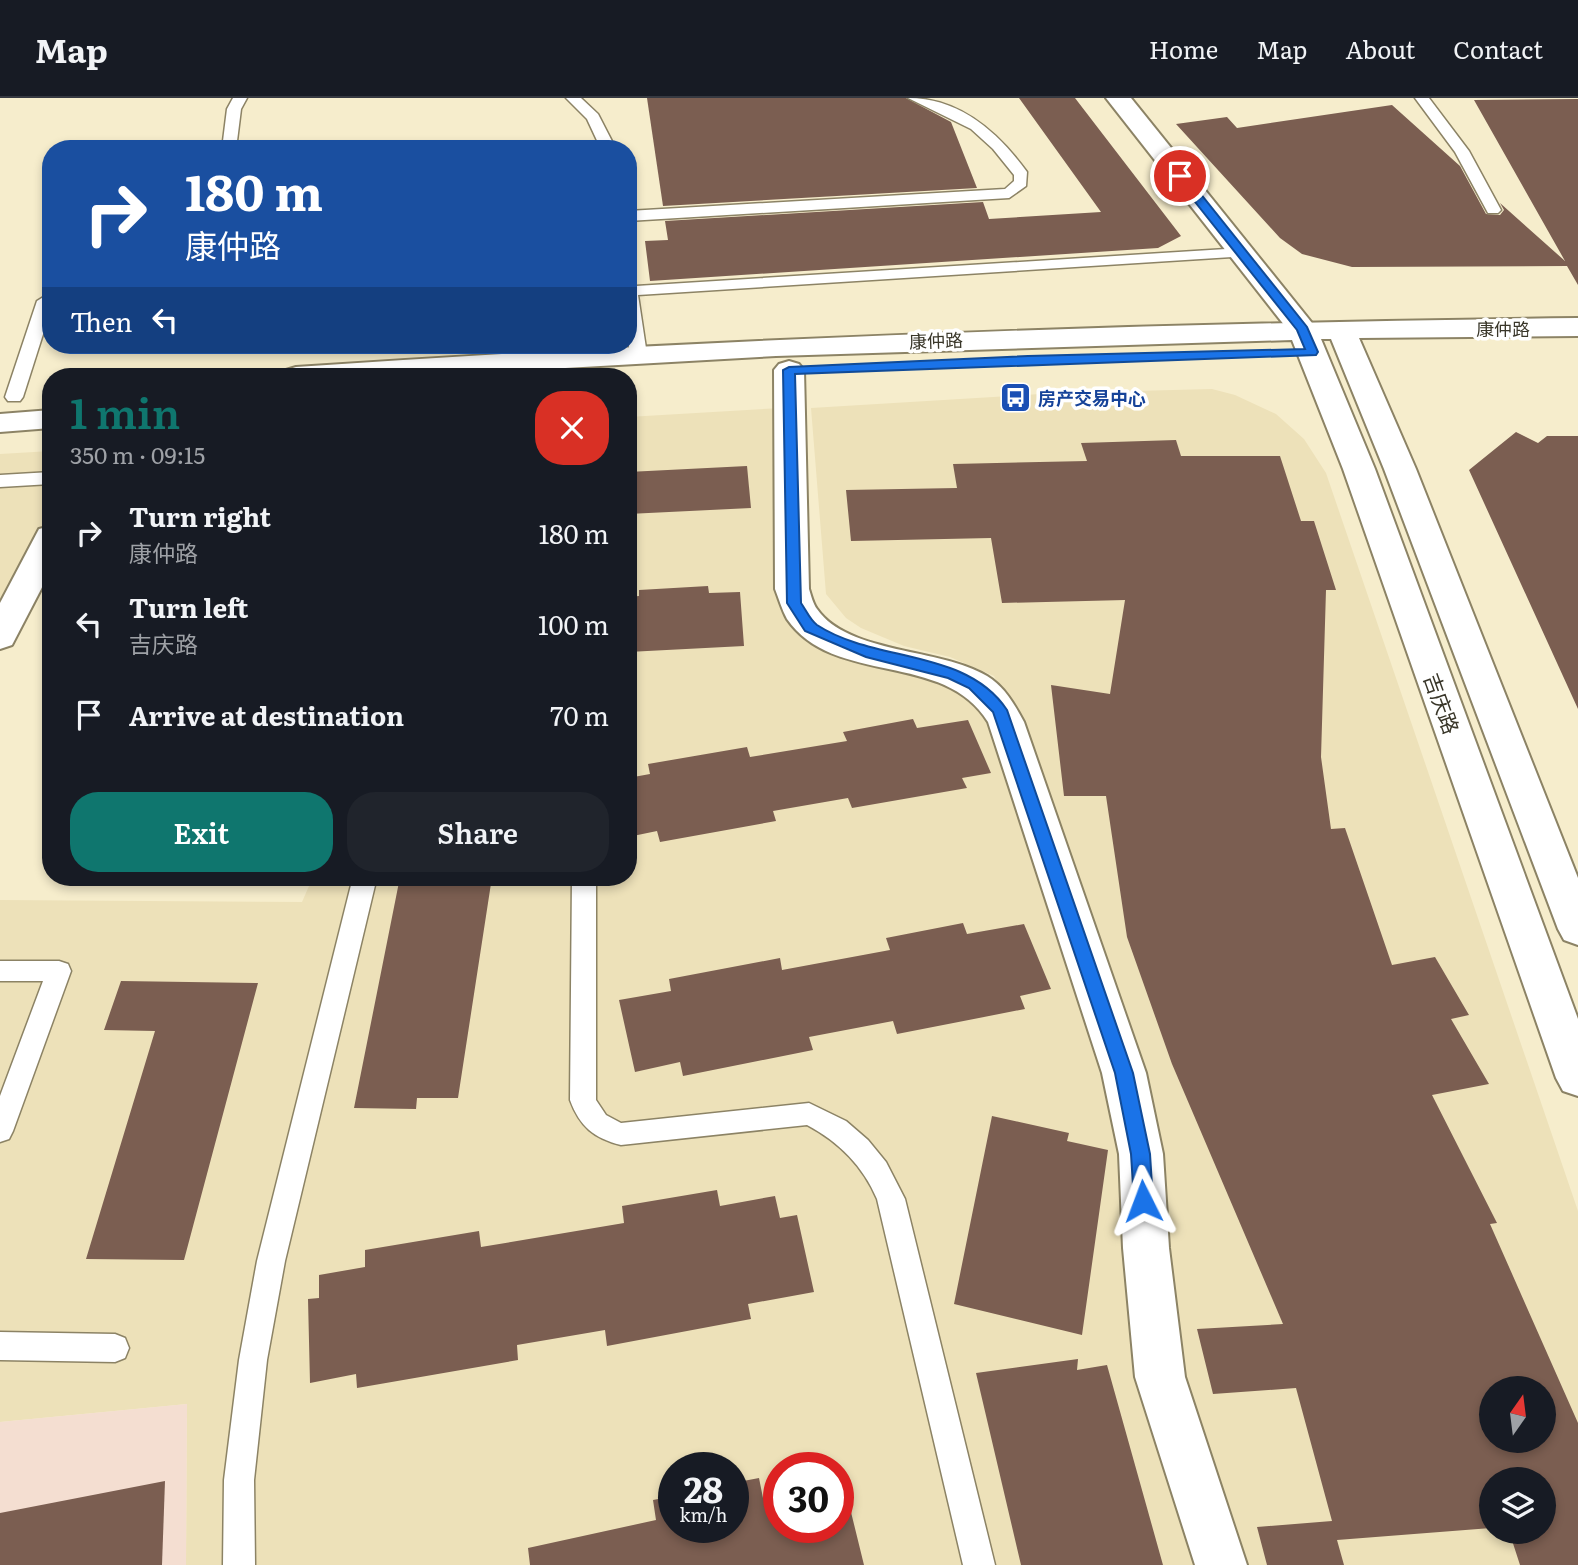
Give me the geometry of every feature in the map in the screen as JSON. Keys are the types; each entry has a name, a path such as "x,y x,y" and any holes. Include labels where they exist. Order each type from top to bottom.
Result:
{"street":[{"name":"吉庆路","path":"1118,98 1242,253 1305,337 1359,470 1578,1078"},
{"name":"康仲路","path":"1345,341 1578,327"},
{"name":"康仲路","path":"633,367 1022,336 1305,337 1578,350"},
{"name":"康仲路","path":"596,368 789,370 1028,359 1305,337"},
{"name":"吉庆路","path":"1345,341 1400,469 1576,921"},
{"path":"789,370 792,589 800,615 810,627 872,654 953,674 974,684 990,698 1006,722 1124,1073 1140,1154 1146,1248 1160,1377 1221,1565"},
{"path":"5,406 42,396"},
{"path":"5,406 42,416"},
{"path":"0,637 42,554"}],"lane":[{"path":"230,140 234,109 240,98"},
{"path":"573,98 593,117 604,140"},
{"path":"637,215 1009,193 1021,183 1022,175 998,141 957,115 915,98"},
{"path":"1422,98 1462,151 1493,210"},
{"path":"637,288 1242,253"},
{"path":"5,406 42,330"},
{"path":"0,481 42,479"},
{"path":"239,1565 239,1480 253,1360 268,1274 363,886"},
{"path":"584,886 583,1100 587,1112 606,1130 621,1134 809,1114 834,1126 856,1142 871,1159 891,1199 979,1565"},
{"path":"0,971 59,971 0,1131"},
{"path":"0,1346 115,1348"}],"shaded area":[{"path":"1212,389 1235,395 1276,414 1304,439 1326,473 1578,1211 1578,1565 1236,1565 1174,1376 1159,1249 1016,721 994,676 950,657 904,646 861,628 846,618 826,594 811,408 1057,393"},
{"path":"781,408 788,619 800,633 866,662 947,682 965,691 992,725 1108,1074 1201,1565 186,1565 187,1404 0,1422 0,900 302,902 309,886 637,886 637,416"},
{"path":"42,452 42,528 0,610 0,454"},
{"path":"187,1404 186,1565 0,1565 0,1422"}],"building":[{"path":"647,98 906,98 951,122 977,188 663,206"},
{"path":"1019,98 1075,98 1181,236 1158,248 650,281 645,241 668,240 665,221 983,202 989,219 1101,212"},
{"path":"1578,99 1578,285 1567,266 1352,267 1302,254 1280,238 1176,124 1227,117 1237,128 1392,105 1460,166 1486,214 1500,215 1504,210 1500,203 1565,261 1474,100"},
{"path":"1516,432 1538,443 1547,436 1578,436 1578,709 1469,470"},
{"path":"1176,440 1181,456 1280,456 1301,521 1314,521 1336,590 1326,590 1321,757 1331,829 1345,828 1392,965 1435,957 1469,1015 1451,1019 1489,1084 1432,1095 1497,1223 1490,1224 1578,1423 1578,1565 1520,1565 1513,1544 1556,1544 1556,1467 1479,1467 1479,1529 1337,1540 1344,1565 1267,1565 1257,1527 1332,1521 1296,1388 1213,1394 1197,1329 1283,1324 1172,1064 1127,937 1106,796 1064,796 1051,685 1110,694 1125,600 1002,603 991,538 851,541 846,490 957,488 953,464 1087,461 1081,443"},
{"path":"747,466 751,508 637,514 637,472"},
{"path":"708,586 709,593 740,592 744,646 637,652 639,590"},
{"path":"913,719 917,728 968,720 991,773 962,778 967,788 852,808 848,798 773,811 776,821 660,842 657,831 637,835 637,776 650,774 648,764 747,747 750,757 847,741 843,732"},
{"path":"398,886 491,886 458,1098 417,1098 416,1109 354,1108"},
{"path":"963,923 967,934 1024,924 1051,989 1020,996 1025,1009 897,1034 893,1021 809,1037 813,1050 683,1076 680,1062 635,1072 619,1000 671,991 669,979 780,958 782,970 890,950 886,938"},
{"path":"121,981 258,983 184,1260 86,1259 155,1031 104,1030"},
{"path":"992,1116 1069,1133 1067,1141 1108,1150 1082,1335 954,1304"},
{"path":"717,1190 720,1206 775,1196 780,1218 797,1215 814,1292 748,1304 751,1319 607,1346 605,1330 517,1345 518,1360 357,1388 356,1374 310,1383 308,1299 319,1298 319,1275 365,1267 365,1250 479,1231 481,1247 624,1223 622,1206"},
{"path":"1078,1359 1077,1370 1107,1365 1163,1565 1021,1565 976,1373"},
{"path":"759,1478 763,1498 763,1543 854,1543 854,1524 864,1565 530,1565 528,1548 656,1520 653,1500 658,1499 658,1543 749,1543 749,1480"},
{"path":"165,1481 162,1565 0,1565 0,1513"}],"place":[{"name":"房产交易中心","path":"1015,397"}],"route":[{"path":"1143,1201 1140,1154 1124,1073 1006,722 999,710 974,684 953,674 872,654 810,627 794,603 789,370 1028,359 1312,352 1302,329 1180,176"}]}
